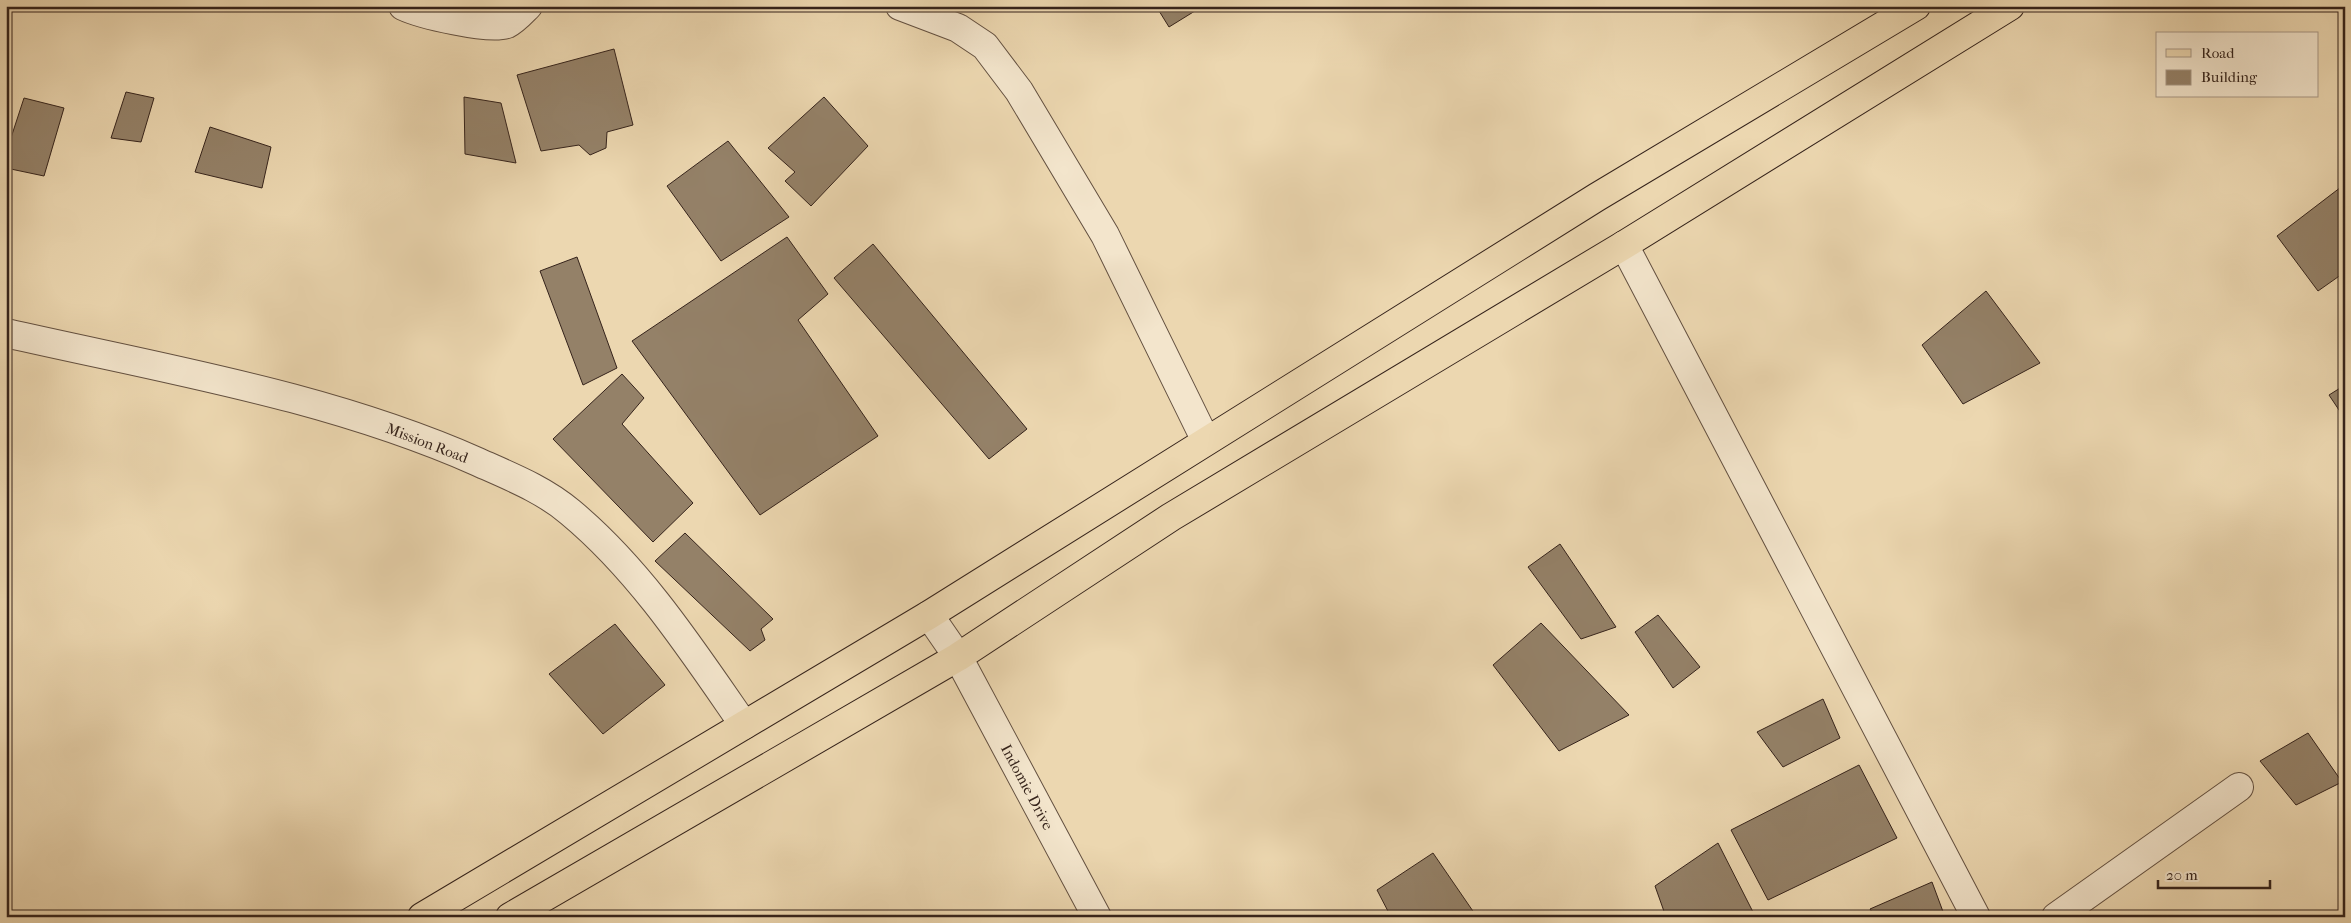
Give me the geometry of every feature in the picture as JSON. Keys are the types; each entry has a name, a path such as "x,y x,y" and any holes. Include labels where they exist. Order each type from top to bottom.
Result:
{"main road":[{"path":"422,917 929,615 1597,197 1916,6"},
{"path":"510,917 958,657 1171,518 1624,246 2010,6"}],"street":[{"path":"403,6 414,12 490,25 506,24 528,6"},
{"path":"900,6 958,28 984,46 1019,91 1105,235 1206,441"},
{"path":"1624,246 1976,917"},
{"name":"Mission Road","path":"6,333 341,411 453,452 529,485 569,511 628,568 688,643 744,725"},
{"name":"Indomie Drive","path":"929,615 958,657 1097,917"},
{"path":"2056,917 2239,788"}],"building":[{"path":"1156,6 1203,6 1169,27"},
{"path":"614,49 633,125 607,132 606,148 590,155 579,145 541,151 517,75"},
{"path":"126,92 154,98 141,142 111,138"},
{"path":"464,97 501,103 516,163 465,154"},
{"path":"824,97 868,146 811,206 785,181 795,172 768,148"},
{"path":"24,98 64,108 44,176 6,168 6,153"},
{"path":"210,127 271,147 262,188 195,172"},
{"path":"728,141 789,217 721,261 667,186"},
{"path":"2345,184 2345,272 2318,291 2277,236"},
{"path":"787,237 828,294 798,320 878,436 760,515 632,341"},
{"path":"873,244 1027,429 989,459 834,278"},
{"path":"577,257 617,368 583,385 540,271"},
{"path":"1986,291 2040,363 1963,404 1922,345"},
{"path":"622,374 644,398 622,424 693,503 653,542 553,439"},
{"path":"2345,385 2345,419 2329,395"},
{"path":"685,533 773,619 761,629 765,640 750,651 655,561"},
{"path":"1560,544 1616,627 1581,639 1528,567"},
{"path":"1658,615 1700,667 1673,688 1635,632"},
{"path":"1541,623 1629,715 1559,751 1493,665"},
{"path":"615,624 665,685 603,734 549,674"},
{"path":"1823,699 1840,738 1783,767 1757,732"},
{"path":"2308,733 2342,782 2296,805 2260,761"},
{"path":"1859,765 1897,838 1768,900 1731,830"},
{"path":"1718,843 1753,912 1743,917 1666,917 1655,886"},
{"path":"1433,853 1477,917 1391,917 1377,890"},
{"path":"1932,882 1945,917 1875,917 1870,909"}]}
